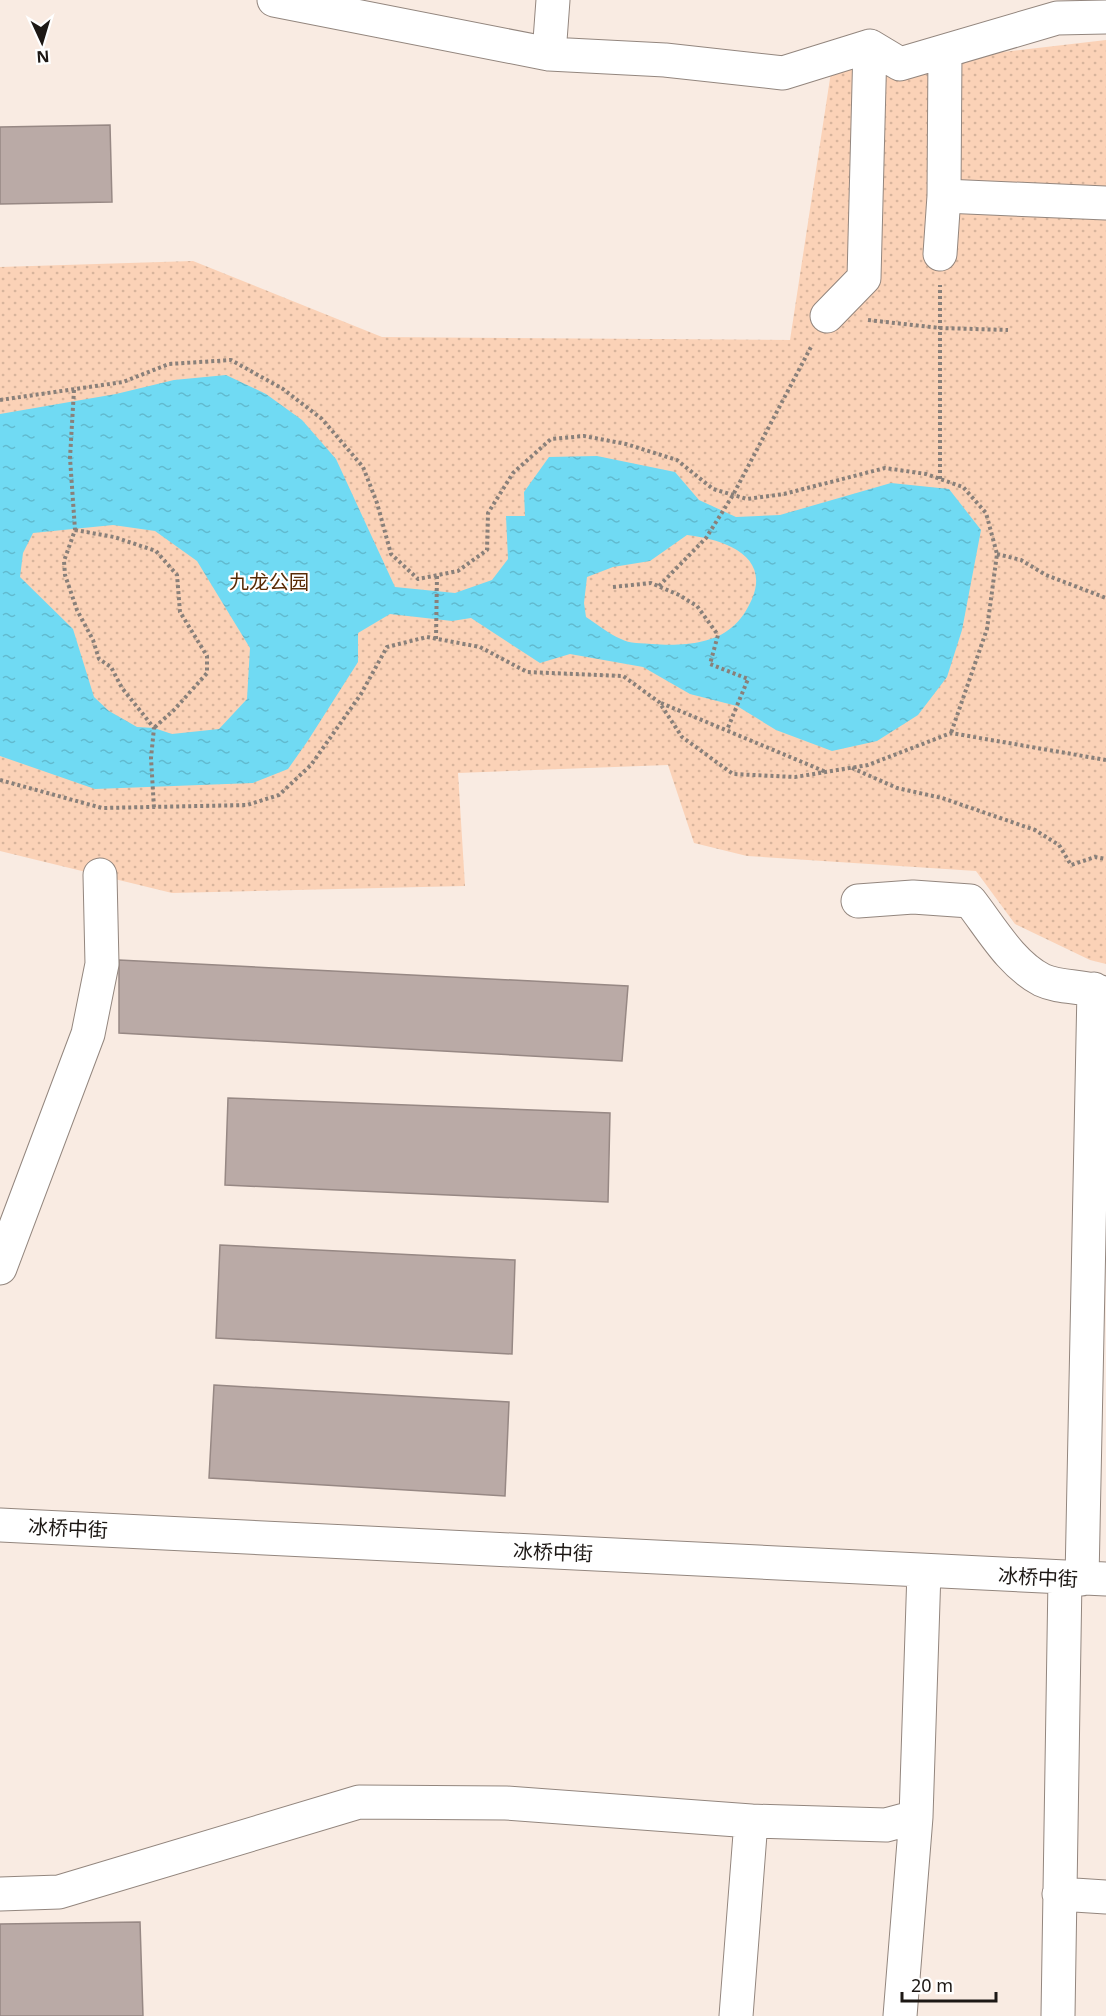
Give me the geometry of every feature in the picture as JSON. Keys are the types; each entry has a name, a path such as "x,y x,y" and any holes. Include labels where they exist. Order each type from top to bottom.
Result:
{"street":[{"path":"274,0 549,54 665,60 783,73 870,46 900,64 1057,18 1106,17"},
{"path":"549,54 554,0"},
{"path":"827,316 864,278 870,46"},
{"path":"940,254 944,196 945,51"},
{"path":"944,196 1106,203"},
{"path":"0,1268 88,1034 102,964 100,875"},
{"path":"858,901 913,897 970,901 1015,960 1044,981 1100,991 1084,1579 1059,1894 1058,2016"},
{"name":"冰桥中街","path":"0,1525 1084,1579"},
{"path":"900,2016 916,1817 924,1571"},
{"path":"0,1894 59,1892 359,1802 506,1803 751,1821 886,1825 916,1817"},
{"path":"736,2016 751,1821"},
{"path":"1059,1894 1106,1898"}],"path":[{"path":"940,254 940,479"},
{"path":"659,586 706,538 733,495 827,316 940,328 1008,330"},
{"path":"0,400 123,382 168,364 231,360 283,389 322,419 363,466 377,503 391,554 418,579 458,571 487,550 488,513 513,473 551,439 584,436 626,444 677,460 713,489 747,499 784,494 885,468 940,479 963,487 986,513 997,554 987,629 951,733"},
{"path":"74,390 70,458 75,530 64,561 77,610 93,640 99,659 111,667 122,688 153,728 151,758 154,808"},
{"path":"75,530 114,537 156,552 177,575 180,612 207,656 207,673 174,710 153,728"},
{"path":"997,554 1021,560 1046,575 1106,598"},
{"path":"436,639 437,575"},
{"path":"614,587 651,583 697,606 718,635 710,664 748,679 727,730"},
{"path":"0,780 102,808 247,805 279,795 311,765 361,694 387,647 427,638 480,647 527,672 623,676 659,702 826,772"},
{"path":"659,702 682,736 732,774 795,777 868,765 951,733 1106,759"},
{"path":"851,768 897,788 952,801 1035,830 1059,845 1071,865 1095,857 1106,859"}],"green space":[{"name":"九龙公园","path":"1106,40 1106,964 1090,960 1015,924 976,871 747,856 694,843 668,765 458,773 465,886 172,893 0,851 0,267 193,261 382,337 790,340 831,72"}],"water":[{"path":"226,375 266,394 302,420 336,459 395,587 455,593 492,580 508,559 506,516 525,516 524,492 549,457 597,456 675,472 699,500 736,517 780,515 891,483 949,489 981,530 962,630 947,677 918,715 877,741 832,751 776,730 737,706 690,694 643,667 570,654 540,663 471,618 452,621 390,614 358,633 358,662 288,769 253,783 95,789 0,756 0,414 116,394 174,380","holes":["113,525 155,531 197,561 250,648 247,699 219,729 172,734 154,728 137,727 109,711 94,697 73,629 20,577 23,553 33,533","687,535 728,545 749,560 755,571 756,583 752,599 738,622 731,628 714,638 693,643 672,645 636,643 624,641 586,617 584,603 587,577 613,567 650,561"]}],"building":[{"path":"110,125 112,202 0,204 0,127"},
{"path":"119,960 628,986 622,1061 119,1033"},
{"path":"228,1098 610,1113 608,1202 225,1185"},
{"path":"220,1245 515,1260 512,1354 216,1338"},
{"path":"214,1385 509,1402 505,1496 209,1478"},
{"path":"140,1922 143,2016 0,2016 0,1924"}]}
